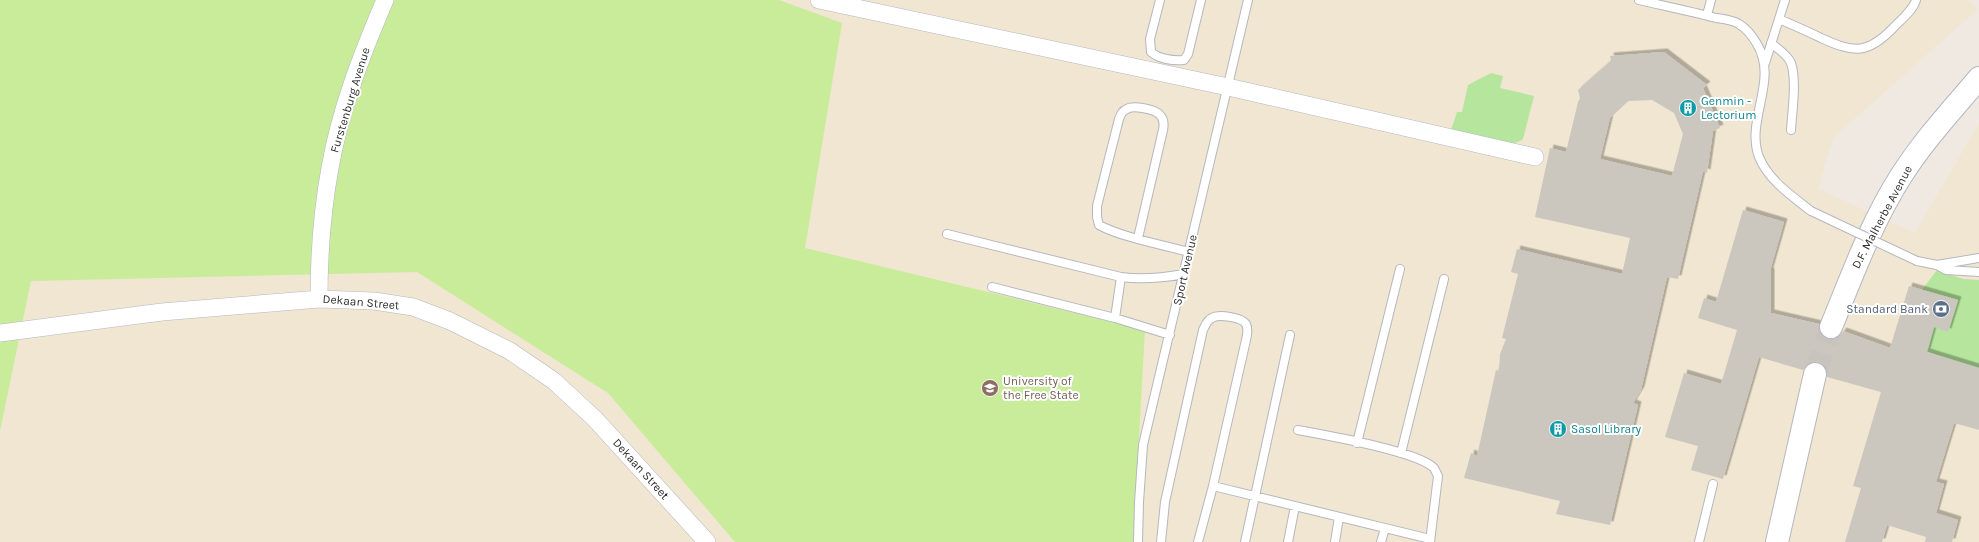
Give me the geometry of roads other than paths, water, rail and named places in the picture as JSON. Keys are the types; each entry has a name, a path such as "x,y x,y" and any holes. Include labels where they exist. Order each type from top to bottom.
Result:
{"street":[{"name":"Furstenburg Avenue","path":"319,299 322,219 330,167 342,117 366,44 385,0"},
{"path":"819,0 1228,87 1535,157"},
{"name":"D.F. Malherbe Avenue","path":"1831,328 1860,253 1901,176 1932,131 1979,78"},
{"name":"Dekaan Street","path":"0,334 177,310 319,299 374,301 413,307 450,322 510,352 554,381 595,419 707,542"},
{"path":"1777,542 1815,374"}],"lane":[{"path":"1160,0 1150,39 1151,52 1155,55 1175,61 1184,60 1188,54 1201,0"},
{"name":"Sport Avenue","path":"1138,542 1139,502 1144,445 1248,0"},
{"path":"1639,0 1739,23 1753,37 1761,50 1765,64 1766,80 1756,132 1756,146 1769,174 1784,190 1811,211 1917,261 1946,270 1979,272"},
{"path":"1707,16 1711,0"},
{"path":"1765,64 1785,0"},
{"path":"1779,19 1841,47 1855,50 1866,48 1884,38 1911,9 1916,0"},
{"path":"1771,43 1787,56 1791,63 1793,76 1791,130"},
{"path":"1138,238 1164,122 1161,115 1156,112 1134,107 1128,108 1122,112 1119,119 1097,206 1096,217 1099,225 1138,238 1189,252"},
{"path":"947,234 1121,277 1138,279 1161,278 1184,274"},
{"path":"1937,266 1979,258"},
{"path":"1357,443 1400,269"},
{"path":"1115,318 1121,277"},
{"path":"1401,453 1444,279"},
{"path":"992,287 1115,318 1170,335"},
{"path":"1160,542 1165,502 1203,330 1206,322 1212,317 1220,316 1240,320 1246,324 1247,330 1246,340 1198,542"},
{"path":"1245,542 1290,335"},
{"path":"1212,486 1430,540 1438,476 1434,468 1421,460 1401,453 1298,430"},
{"path":"1699,542 1713,484"},
{"path":"1288,542 1296,506"},
{"path":"1335,542 1339,517"},
{"path":"1381,542 1385,528"}],"tunnel":[{"path":"1815,374 1831,327"}],"place":[{"name":"Genmin - Lectorium","path":"1688,108"},
{"name":"Standard Bank","path":"1941,309"},
{"name":"University of the Free State","path":"990,388"},
{"name":"Sasol Library","path":"1558,429"}]}
